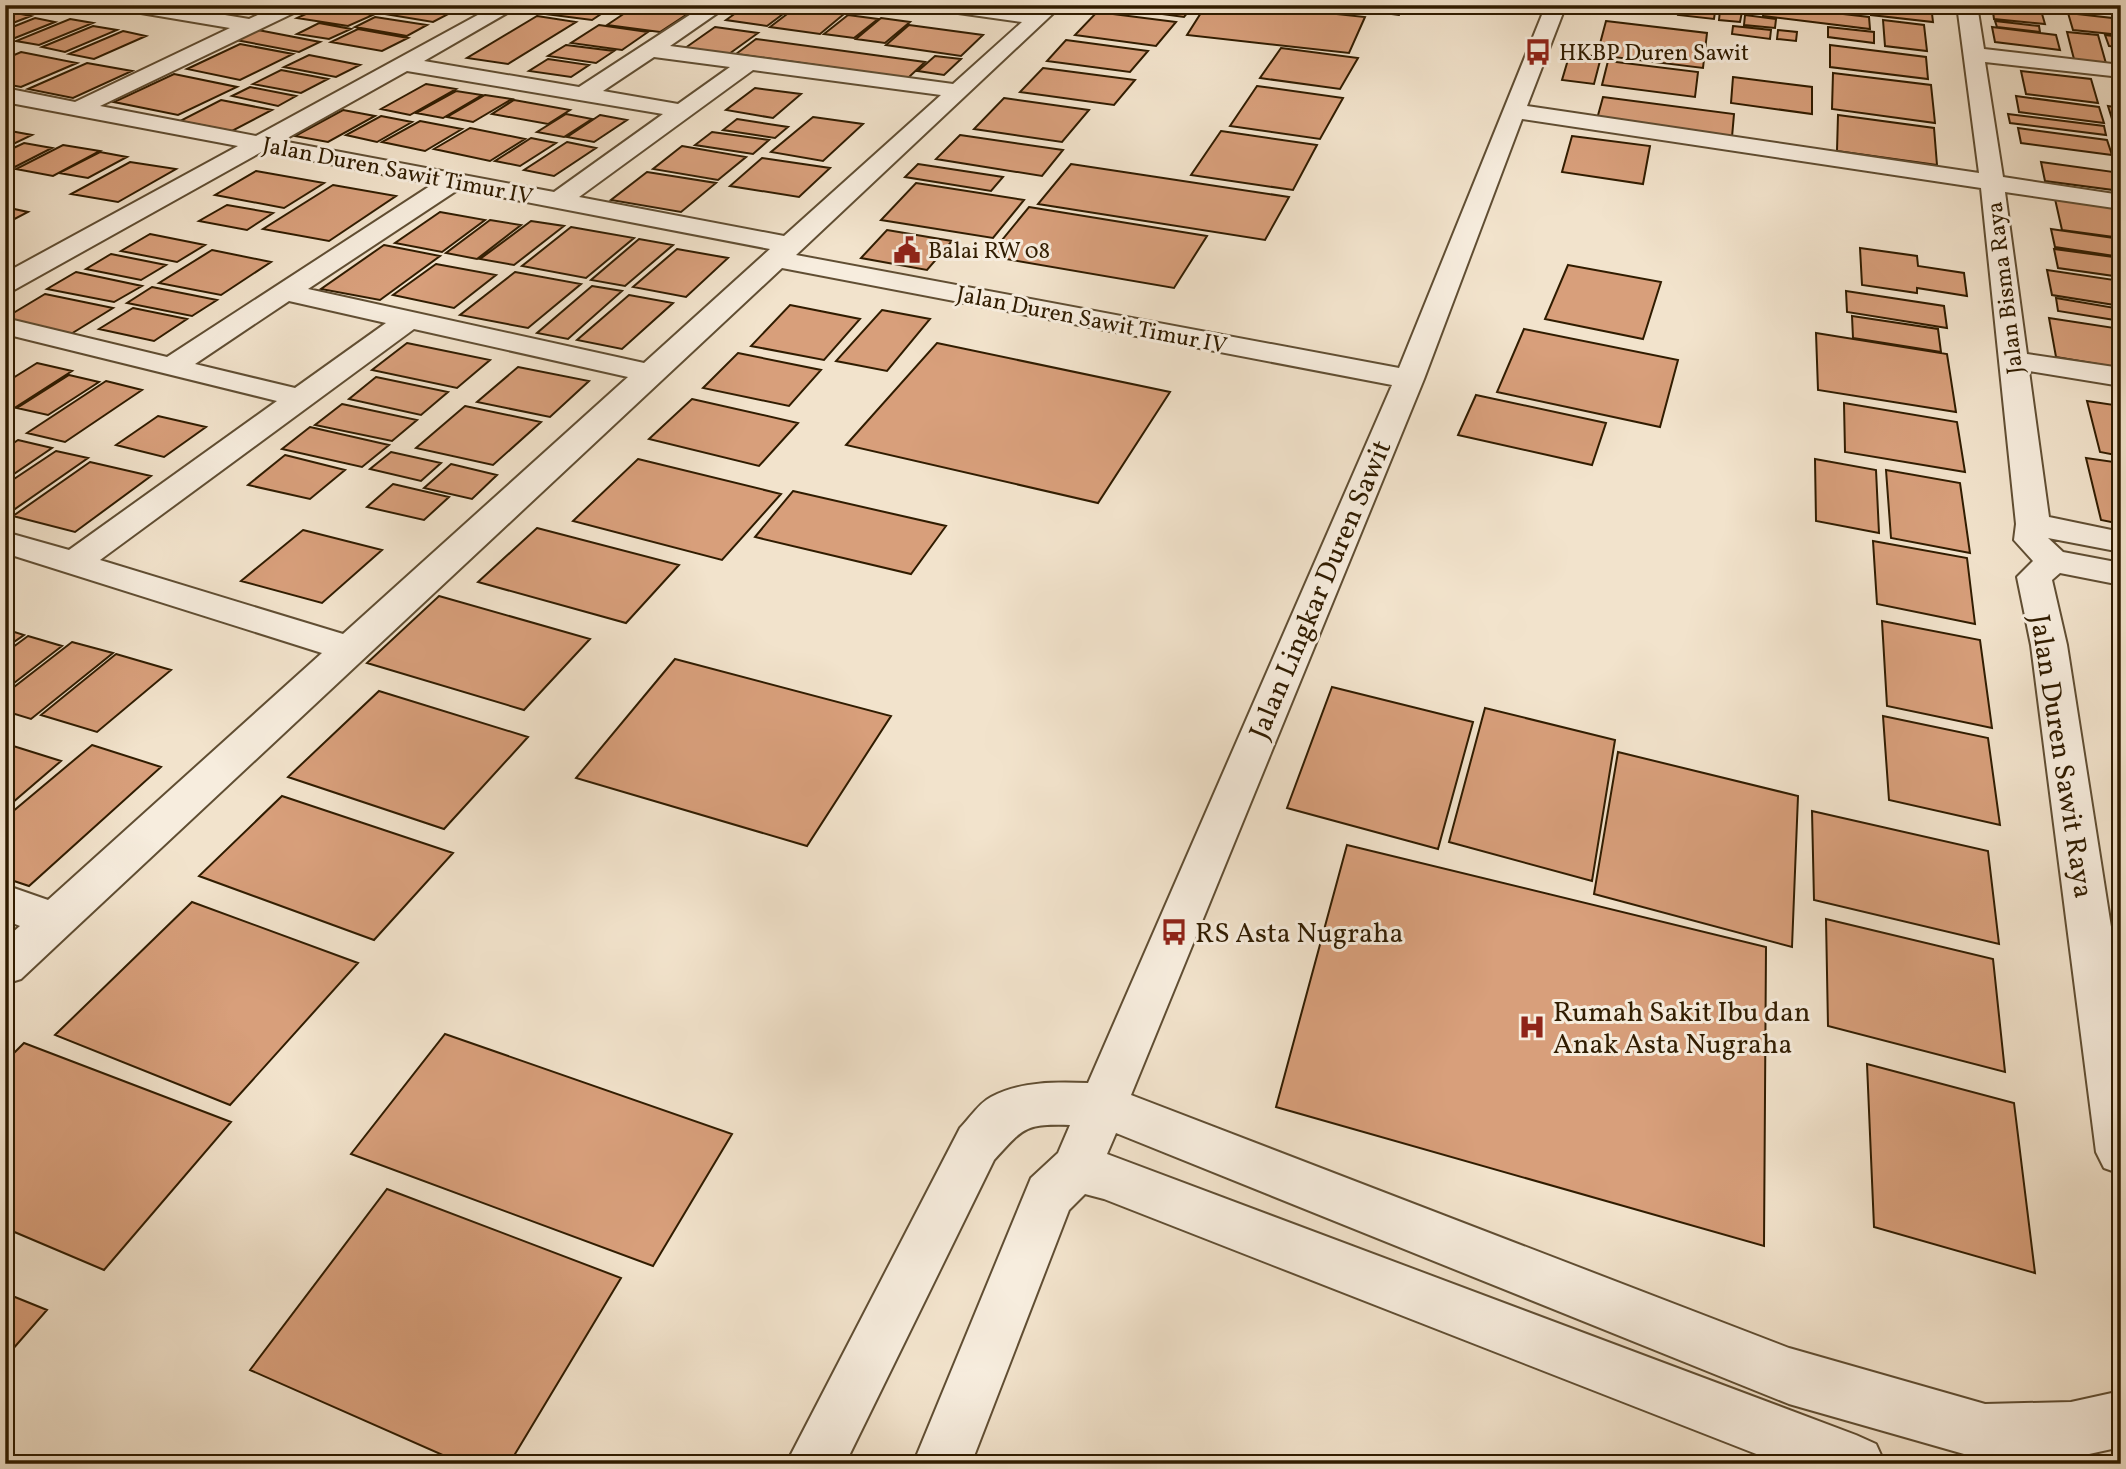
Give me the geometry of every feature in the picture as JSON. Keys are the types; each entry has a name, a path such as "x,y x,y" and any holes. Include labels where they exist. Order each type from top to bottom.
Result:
{"street":[{"path":"76,109 295,5"},
{"path":"9,279 510,5"},
{"path":"582,95 719,5"},
{"path":"944,5 1045,12"},
{"name":"Jalan Lingkar Duren Sawit","path":"1076,1169 1409,379 1556,5"},
{"name":"Jalan Bisma Raya","path":"1967,5 1992,182 2033,524 2031,540 2053,562"},
{"path":"143,6 252,26"},
{"path":"5,966 1045,12"},
{"path":"651,50 959,91"},
{"path":"1973,54 2121,71"},
{"path":"558,201 749,63"},
{"path":"403,64 682,111"},
{"name":"Jalan Duren Sawit Timur IV","path":"5,95 558,201 783,252 1409,379"},
{"path":"1514,111 2121,201"},
{"path":"171,367 454,181"},
{"path":"285,292 651,373"},
{"path":"75,562 408,319"},
{"path":"5,326 300,398"},
{"path":"2013,360 2121,377"},
{"path":"2033,524 2121,542"},
{"path":"5,542 351,649"},
{"path":"2053,562 2077,564 2121,574"},
{"name":"Jalan Duren Sawit Raya","path":"2053,562 2034,577 2049,645 2121,1152"},
{"path":"5,902 55,921"},
{"path":"815,1464 977,1144 1006,1113 1044,1103 1101,1105 1789,1376 1985,1432 2071,1430 2121,1419"},
{"path":"942,1464 1049,1195 1076,1169 1105,1176 1856,1464"}],"building":[{"path":"330,5 393,5 377,13"},
{"path":"403,5 454,11 433,22 385,14"},
{"path":"430,5 475,5 463,11"},
{"path":"549,5 574,5 607,10 592,20 538,13"},
{"path":"637,5 692,11 660,32 607,25"},
{"path":"747,5 795,5 767,26 726,20"},
{"path":"1095,5 1194,5 1184,17"},
{"path":"1206,5 1252,5 1365,17 1349,53 1187,35"},
{"path":"1319,5 1405,5 1399,15"},
{"path":"1680,5 1716,5 1714,19 1678,15"},
{"path":"1765,5 1869,17 1870,29 1763,16"},
{"path":"1871,5 1931,5 1933,22 1871,15"},
{"path":"1992,5 2040,7 2045,24 1994,19"},
{"path":"323,6 373,15 348,26 297,18"},
{"path":"795,8 844,14 820,34 770,27"},
{"path":"1720,10 1742,12 1740,22 1719,20"},
{"path":"11,12 31,16 5,26 5,15"},
{"path":"1097,12 1176,22 1156,46 1075,35"},
{"path":"2068,13 2121,19 2121,35 2073,30"},
{"path":"848,15 878,19 854,38 824,34"},
{"path":"1745,15 1776,19 1775,28 1744,25"},
{"path":"537,16 576,22 508,64 467,58"},
{"path":"375,17 427,25 407,36 355,27"},
{"path":"35,18 55,22 5,42 5,30"},
{"path":"881,18 910,22 885,43 856,39"},
{"path":"70,19 93,23 39,45 16,41"},
{"path":"1883,20 1924,25 1927,51 1885,46"},
{"path":"1606,21 1707,33 1703,68 1597,55"},
{"path":"1995,21 2039,26 2040,32 1997,27"},
{"path":"319,23 351,29 329,39 297,34"},
{"path":"599,25 648,32 622,50 571,43"},
{"path":"909,25 983,35 961,56 886,45"},
{"path":"93,26 117,30 65,52 42,47"},
{"path":"1733,26 1771,30 1770,39 1732,34"},
{"path":"715,27 758,33 722,59 678,53"},
{"path":"1828,27 1874,32 1874,43 1828,37"},
{"path":"1992,27 2056,35 2060,50 1995,42"},
{"path":"358,29 408,38 382,51 331,42"},
{"path":"258,30 320,42 299,52 236,40"},
{"path":"1778,30 1797,32 1796,41 1777,39"},
{"path":"123,31 146,36 94,59 69,54"},
{"path":"2067,32 2098,35 2107,67 2075,63"},
{"path":"2105,35 2121,37 2121,47 2109,46"},
{"path":"756,39 925,62 908,78 736,54"},
{"path":"1066,40 1148,51 1130,72 1047,61"},
{"path":"240,44 293,54 240,80 187,69"},
{"path":"566,45 614,51 596,63 548,56"},
{"path":"1830,45 1926,57 1928,79 1830,67"},
{"path":"1281,48 1358,58 1340,89 1260,78"},
{"path":"21,52 77,63 21,87 5,84 5,59"},
{"path":"1570,53 1601,57 1594,84 1562,80"},
{"path":"309,55 360,65 336,77 284,67"},
{"path":"935,56 961,59 944,75 918,71"},
{"path":"548,59 589,65 571,77 529,71"},
{"path":"1608,61 1698,72 1695,97 1602,85"},
{"path":"87,63 132,71 73,98 28,89"},
{"path":"1043,68 1135,80 1114,105 1020,92"},
{"path":"281,70 328,79 301,93 253,84"},
{"path":"2021,71 2091,79 2098,103 2026,94"},
{"path":"1833,73 1931,85 1935,123 1832,109"},
{"path":"174,74 237,87 178,115 114,102"},
{"path":"1733,77 1812,87 1812,114 1731,103"},
{"path":"426,84 456,89 410,115 381,109"},
{"path":"1257,86 1343,98 1320,139 1230,126"},
{"path":"250,87 296,96 278,106 232,96"},
{"path":"755,88 801,94 773,118 726,110"},
{"path":"456,91 482,95 443,118 416,113"},
{"path":"485,95 512,99 473,122 447,117"},
{"path":"2016,96 2099,107 2104,123 2019,112"},
{"path":"1603,97 1734,114 1732,137 1597,119"},
{"path":"1004,98 1089,110 1062,142 974,129"},
{"path":"221,100 272,110 232,131 180,121"},
{"path":"514,100 570,110 548,124 492,114"},
{"path":"2108,106 2121,108 2121,123 2113,122"},
{"path":"343,110 375,116 328,142 295,136"},
{"path":"566,114 592,119 564,137 537,132"},
{"path":"2008,114 2104,126 2106,135 2010,123"},
{"path":"600,115 627,120 594,142 567,137"},
{"path":"1838,115 1934,128 1937,165 1837,151"},
{"path":"381,116 412,122 377,142 346,135"},
{"path":"813,117 863,124 823,161 771,152"},
{"path":"737,119 788,127 775,138 723,130"},
{"path":"420,121 462,129 425,151 382,142"},
{"path":"470,128 525,139 490,161 434,149"},
{"path":"2018,128 2107,140 2112,155 2021,143"},
{"path":"5,130 32,135 5,148"},
{"path":"1221,131 1317,145 1293,190 1191,175"},
{"path":"712,132 769,140 753,154 695,145"},
{"path":"960,135 1063,150 1042,176 936,159"},
{"path":"1572,136 1650,146 1643,184 1562,172"},
{"path":"531,138 556,143 520,166 495,161"},
{"path":"567,142 596,148 554,176 524,170"},
{"path":"24,143 52,148 5,172 5,152"},
{"path":"63,145 100,151 53,176 16,169"},
{"path":"682,146 746,157 718,180 653,169"},
{"path":"100,152 127,157 88,178 59,173"},
{"path":"762,158 830,168 799,197 730,186"},
{"path":"130,162 176,169 118,202 71,194"},
{"path":"2041,162 2121,173 2121,191 2045,181"},
{"path":"918,164 1003,177 991,191 905,177"},
{"path":"1071,164 1289,197 1265,240 1038,204"},
{"path":"256,171 324,183 284,208 215,195"},
{"path":"647,172 716,183 681,212 611,200"},
{"path":"916,183 1024,200 993,238 881,220"},
{"path":"333,185 396,196 329,241 263,229"},
{"path":"2055,199 2121,208 2121,238 2062,230"},
{"path":"227,205 273,213 247,230 199,221"},
{"path":"5,207 28,212 5,224"},
{"path":"1029,207 1207,236 1174,288 989,256"},
{"path":"440,212 485,220 442,252 395,243"},
{"path":"490,220 521,225 477,259 446,253"},
{"path":"531,221 564,226 514,265 480,259"},
{"path":"571,227 634,238 586,278 522,266"},
{"path":"2051,229 2121,239 2121,257 2055,247"},
{"name":"Balai RW 08","path":"887,230 952,241 927,270 861,258"},
{"path":"150,234 205,245 177,262 121,251"},
{"path":"639,239 673,245 625,286 591,280"},
{"path":"384,245 440,256 380,300 321,289"},
{"path":"1860,248 1917,256 1918,266 1964,273 1967,296 1917,288 1917,293 1862,285"},
{"path":"677,249 728,258 686,297 633,287"},
{"path":"2054,249 2121,258 2121,277 2058,268"},
{"path":"212,250 271,262 221,295 159,283"},
{"path":"111,254 166,265 141,280 86,269"},
{"path":"436,264 496,275 454,308 393,295"},
{"path":"1568,265 1661,282 1643,339 1545,319"},
{"path":"2047,270 2121,281 2121,306 2052,295"},
{"path":"76,272 142,286 114,302 47,289"},
{"path":"515,272 581,284 528,328 460,315"},
{"path":"592,286 622,291 568,339 537,333"},
{"path":"152,287 217,300 192,316 127,303"},
{"path":"1846,291 1944,306 1947,328 1847,312"},
{"path":"45,294 113,308 66,337 5,323 5,318"},
{"path":"629,295 673,303 622,349 577,340"},
{"path":"2056,298 2121,309 2121,321 2058,311"},
{"path":"790,305 860,319 824,360 751,346"},
{"path":"133,308 187,319 154,341 99,329"},
{"path":"882,310 930,319 887,371 836,361"},
{"path":"1852,316 1938,329 1941,352 1853,338"},
{"path":"2049,318 2121,329 2121,368 2056,357"},
{"path":"1524,329 1678,360 1660,427 1497,392"},
{"path":"1816,333 1947,354 1956,412 1818,390"},
{"path":"407,343 490,360 457,388 372,370"},
{"path":"937,343 1170,392 1098,503 846,445"},
{"path":"738,353 821,370 789,406 703,388"},
{"path":"37,363 72,371 5,414 5,383"},
{"path":"518,367 589,381 550,417 477,402"},
{"path":"69,375 99,382 48,415 17,408"},
{"path":"376,377 448,392 421,415 349,399"},
{"path":"106,381 142,390 65,442 27,433"},
{"path":"1476,395 1606,423 1592,465 1458,435"},
{"path":"692,399 798,423 759,466 649,439"},
{"path":"2087,401 2121,406 2121,456 2100,452"},
{"path":"1844,403 1957,422 1965,472 1845,452"},
{"path":"342,404 417,420 392,441 315,425"},
{"path":"465,406 541,422 493,465 416,448"},
{"path":"158,416 206,427 164,457 116,445"},
{"path":"310,427 389,445 362,467 282,449"},
{"path":"18,440 52,448 5,480 5,449"},
{"path":"56,451 88,458 5,516 5,485"},
{"path":"391,452 441,463 421,481 370,469"},
{"path":"285,455 345,470 310,499 248,485"},
{"path":"2086,458 2121,463 2121,524 2101,520"},
{"path":"638,459 781,494 722,560 573,521"},
{"path":"1815,459 1876,470 1879,533 1816,521"},
{"path":"90,462 151,476 75,532 13,516"},
{"path":"451,464 497,475 472,499 424,488"},
{"path":"1886,470 1960,483 1970,553 1891,538"},
{"path":"393,484 449,497 424,520 367,507"},
{"path":"793,491 946,526 911,574 755,537"},
{"path":"537,528 679,565 626,623 478,582"},
{"path":"303,530 382,550 322,603 241,581"},
{"path":"1873,541 1967,558 1975,624 1877,604"},
{"path":"439,596 590,639 524,710 367,663"},
{"path":"1882,621 1980,640 1992,728 1887,706"},
{"path":"5,629 24,635 5,648"},
{"path":"28,636 62,646 5,690 5,653"},
{"path":"72,642 113,653 31,719 5,711 5,694"},
{"path":"116,654 171,670 97,732 41,715"},
{"path":"675,659 891,716 807,846 576,778"},
{"path":"1332,687 1473,722 1438,849 1287,808"},
{"path":"379,691 528,737 444,829 288,777"},
{"path":"1485,708 1615,740 1592,881 1449,842"},
{"path":"1883,716 1988,738 2000,825 1889,800"},
{"path":"10,745 61,761 5,809 5,749"},
{"path":"92,745 161,767 29,886 5,878 5,818"},
{"path":"1618,752 1798,796 1792,947 1594,894"},
{"path":"282,796 453,853 374,940 199,876"},
{"path":"1812,811 1988,851 1999,944 1814,900"},
{"name":"Rumah Sakit Ibu dan Anak Asta Nugraha","path":"1347,845 1766,947 1764,1246 1276,1107"},
{"path":"192,902 358,963 230,1105 55,1035"},
{"path":"1826,919 1993,959 2005,1072 1828,1026"},
{"path":"445,1034 732,1134 653,1266 351,1154"},
{"path":"24,1043 231,1122 104,1270 5,1228 5,1062"},
{"path":"1867,1064 2014,1103 2035,1273 1874,1227"},
{"path":"387,1189 621,1278 509,1464 463,1464 250,1370"},
{"path":"5,1293 47,1310 5,1358"}],"place":[{"name":"HKBP Duren Sawit","path":"1538,52"},
{"name":"Balai RW 08","path":"907,250"},
{"name":"RS Asta Nugraha","path":"1174,932"},
{"name":"Rumah Sakit Ibu dan Anak Asta Nugraha","path":"1532,1027"}]}
